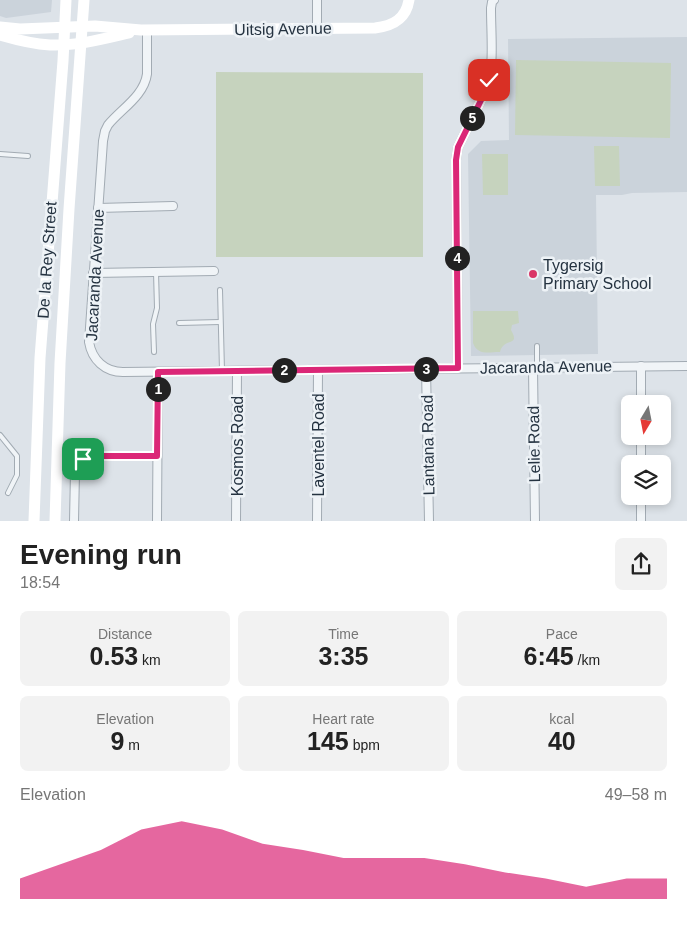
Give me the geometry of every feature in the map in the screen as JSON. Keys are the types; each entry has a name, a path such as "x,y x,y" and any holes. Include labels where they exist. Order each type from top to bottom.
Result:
{"main road":[{"name":"De la Rey Street","path":"34,521 40,358 66,0"},
{"name":"De la Rey Street","path":"54,521 60,363 84,0"},
{"name":"Uitsig Avenue","path":"0,27 20,29 82,26 144,30 385,27 400,19 405,12 409,0"},
{"name":"Uitsig Avenue","path":"0,35 49,45 64,45 81,44 144,30"}],"street":[{"path":"317,0 317,28"},
{"path":"458,368 456,160 458,147 488,86 491,8 494,0"},
{"name":"Jacaranda Avenue","path":"144,30 146,80 138,94 112,120 105,131 103,141 89,342 94,357 112,371 687,366"},
{"path":"98,208 173,206"},
{"path":"93,273 214,271"},
{"path":"641,366 641,395"},
{"name":"Lelie Road","path":"535,368 535,521"},
{"name":"Lantana Road","path":"426,369 429,521"},
{"name":"Laventel Road","path":"317,521 318,370"},
{"name":"Kosmos Road","path":"236,521 237,371"},
{"path":"157,521 158,372"},
{"path":"74,521 75,472 83,459 99,456 157,456"},
{"path":"641,505 641,521"}],"lane":[{"path":"0,154 28,156"},
{"path":"154,352 153,324 157,308 156,272"},
{"path":"220,290 222,371"},
{"path":"179,323 220,322"},
{"path":"535,368 537,346"},
{"path":"0,435 17,456 16,475 8,493"}],"shaded area":[{"path":"0,0 52,0 51,12 6,18 0,16"},
{"name":"Tygersig Primary School","path":"687,37 687,192 596,195 598,354 471,356 468,154 481,141 509,140 508,39"}],"green space":[{"path":"516,60 671,63 670,138 515,135"},
{"path":"216,72 423,73 423,257 216,257"},
{"path":"594,146 619,146 620,186 595,186"},
{"path":"482,154 508,154 508,195 483,195"},
{"path":"473,311 518,311 519,323 512,325 511,330 514,340 503,346 500,352 481,352 478,350 473,343"}],"place":[{"name":"Tygersig Primary School","path":"533,274"}],"route":[{"path":"83,459 99,456 157,456 158,372 458,368 456,160 458,147 488,86 489,80"}]}
